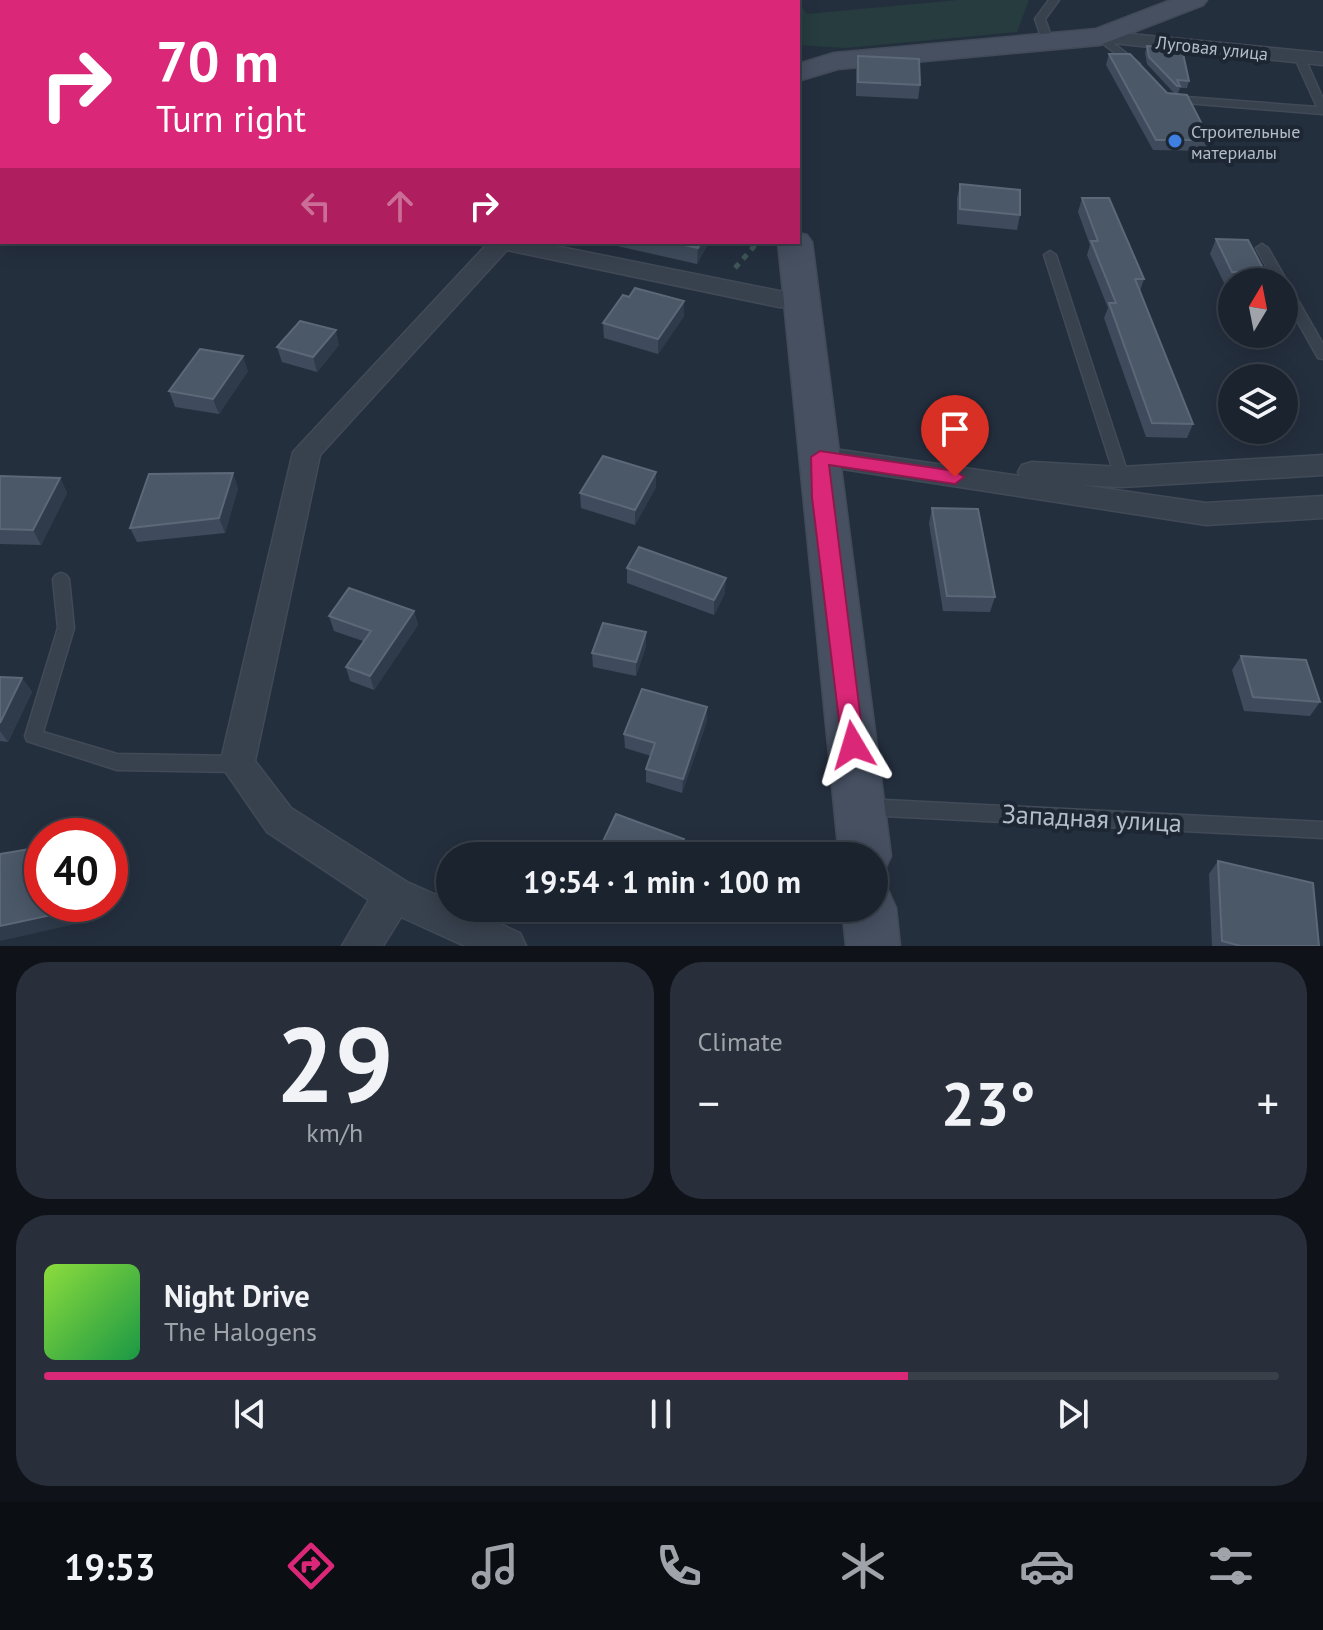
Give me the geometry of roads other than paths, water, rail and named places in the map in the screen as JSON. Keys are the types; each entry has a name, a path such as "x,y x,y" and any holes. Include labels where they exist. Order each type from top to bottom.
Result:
{"street":[{"path":"800,72 834,61 1100,37 1194,0"},
{"name":"Луговая улица","path":"1100,37 1323,59"},
{"path":"499,244 307,452 237,764 279,820 394,895 507,946"},
{"path":"511,244 779,299 802,300"},
{"path":"795,244 864,842"},
{"path":"820,457 1206,514 1323,507"},
{"path":"894,467 1122,477 1323,465"},
{"path":"361,946 394,895"},
{"path":"870,922 873,946"}],"lane":[{"path":"1048,42 1040,19 1054,0"},
{"path":"1100,37 1123,51 1142,70"},
{"path":"1160,89 1170,99 1323,110 1299,56"},
{"path":"1262,248 1274,268"},
{"path":"1050,255 1122,477"},
{"path":"1298,311 1323,355"},
{"path":"61,579 66,628 33,736 117,762 237,764"},
{"name":"Западная улица","path":"861,806 1323,830"}],"place":[{"name":"Строительные материалы","path":"1175,141"}]}
